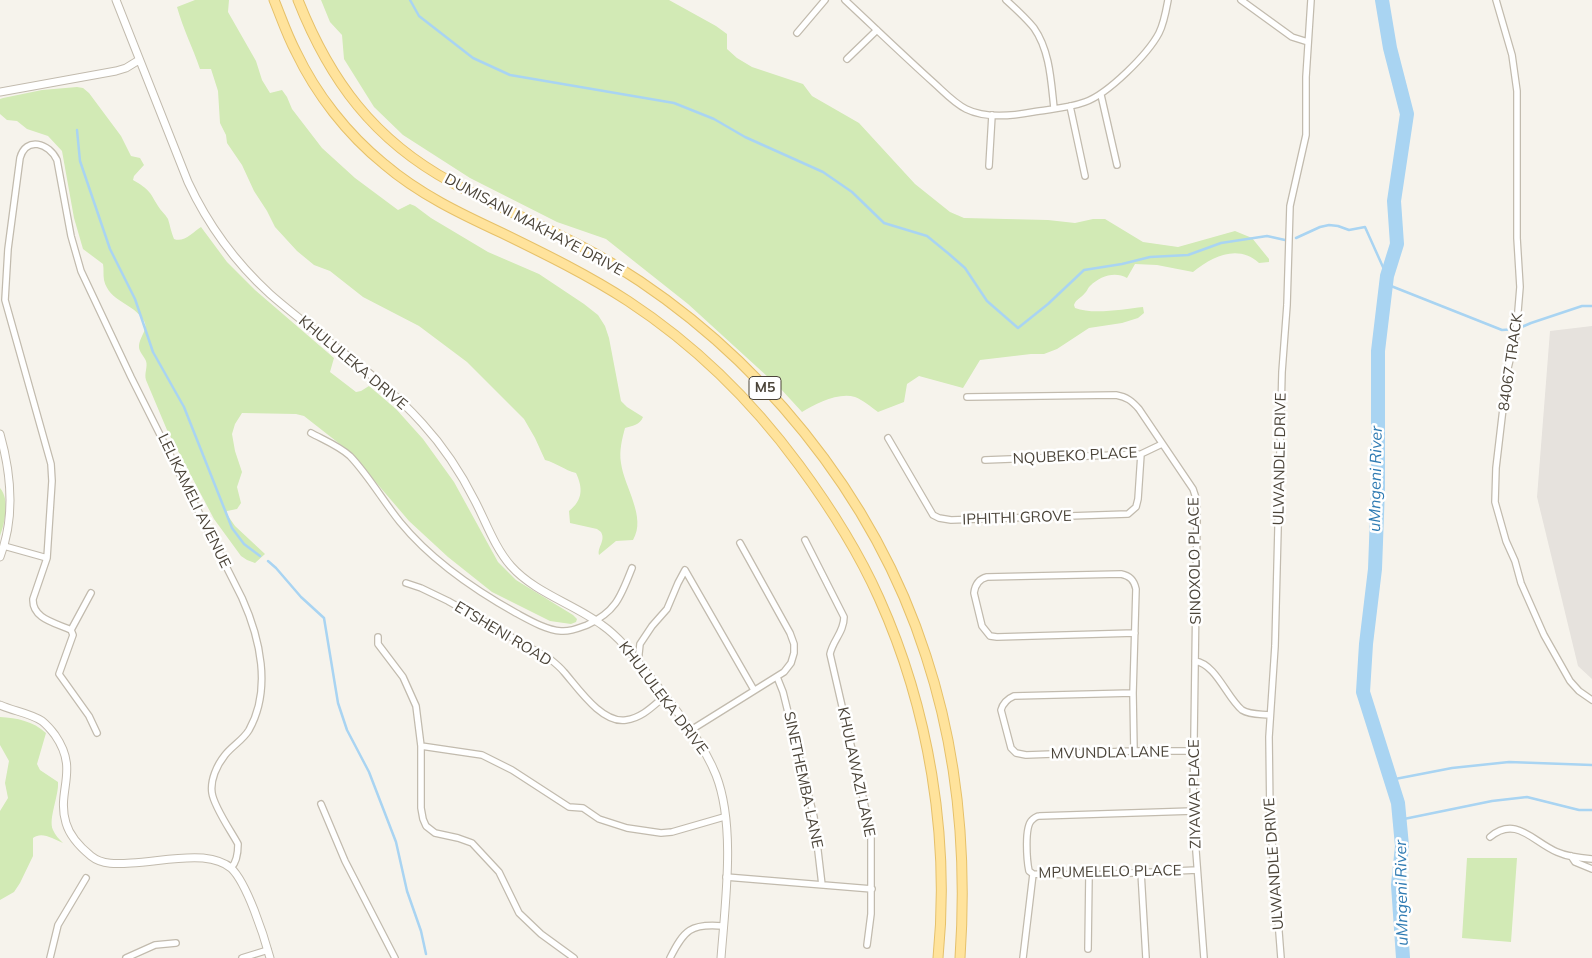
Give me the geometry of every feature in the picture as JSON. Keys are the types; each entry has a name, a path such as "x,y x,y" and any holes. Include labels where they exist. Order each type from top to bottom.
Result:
{"main road":[{"name":"DUMISANI MAKHAYE DRIVE","path":"274,0 295,51 323,98 346,127 383,164 411,185 454,210 583,274 647,314 691,349 740,394 773,431 811,482 851,544 879,598 901,652 914,693 930,768 937,817 941,876 938,958"},
{"name":"DUMISANI MAKHAYE DRIVE","path":"298,0 320,50 337,80 358,107 394,142 422,165 452,183 588,250 613,264 674,306 710,334 757,379 786,411 824,459 865,521 899,584 923,646 935,685 951,755 960,821 964,907 960,958"}],"street":[{"name":"KHULULEKA DRIVE","path":"116,0 194,195 214,229 233,254 269,293 372,375 422,423 442,447 463,479 510,566 533,584 595,621 616,638 691,730 717,777 724,817 727,843 721,958"},
{"path":"797,33 825,0"},
{"path":"846,0 958,104 976,113 998,116 1070,106 1087,102 1100,95 1127,70 1158,35 1166,14 1168,0"},
{"path":"1006,0 1025,18 1040,38 1048,62 1054,108"},
{"path":"1241,0 1292,37 1308,42 1311,0"},
{"name":"84067 TRACK","path":"1496,0 1512,55 1518,91 1520,287 1516,335 1509,362 1496,468 1495,502 1521,583 1544,634 1570,681 1579,691 1592,700"},
{"path":"847,59 877,30"},
{"name":"ULWANDLE DRIVE","path":"1281,958 1269,791 1270,715 1275,646 1282,372 1287,306 1290,206 1306,135 1308,42"},
{"path":"0,92 116,71 126,68 139,60"},
{"path":"1100,95 1117,165"},
{"path":"1070,106 1085,176"},
{"path":"988,166 992,115"},
{"name":"LELIKAMELI AVENUE","path":"47,558 51,464 5,300 8,249 20,158 22,152 36,144 48,148 53,152 57,160 71,236 80,271 242,598 255,633 262,679 257,709 248,732 225,754 217,768 212,784 212,795 238,844 236,859 231,868"},
{"name":"SINOXOLO PLACE","path":"967,396 1116,395 1131,400 1139,409 1187,479 1197,501 1196,661"},
{"path":"311,433 341,449 350,457 379,491 400,522 422,546 478,590 529,620 561,631 579,628 595,621 614,607 632,568"},
{"path":"0,435 8,466 10,492 8,523 4,546 0,556"},
{"name":"IPHITHI GROVE","path":"888,438 933,514 939,518 951,520 1128,514 1136,507 1138,499 1141,454"},
{"name":"NQUBEKO PLACE","path":"985,460 1141,454 1162,444"},
{"name":"KHULAWAZI LANE","path":"805,540 844,617 843,630 832,648 832,660 870,823 872,889 868,945"},
{"path":"691,730 777,677 791,664 794,644 750,558 740,543"},
{"path":"4,546 47,558 33,598 33,605 35,611 43,618 71,630"},
{"path":"638,663 640,644 667,609 685,570 754,690"},
{"path":"1134,751 1133,694 1135,633 1136,589 1130,577 1121,574 983,578 977,583 974,593 982,626 990,636 1135,633"},
{"name":"ETSHENI ROAD","path":"406,583 448,601 550,659 563,671 579,691 610,717 627,720 645,713 665,696"},
{"path":"91,593 71,630 73,635 59,674 89,716 96,733"},
{"path":"378,637 378,644 389,657 410,690 416,706 421,746 421,808 426,826 436,833 472,843 499,872 514,905 523,918 574,958"},
{"path":"1196,661 1200,661 1210,669 1242,710 1255,714 1270,715"},
{"name":"ZIYAWA PLACE","path":"1196,661 1192,811 1204,958"},
{"name":"SINETHEMBA LANE","path":"777,677 783,692 814,817 822,885"},
{"name":"MVUNDLA LANE","path":"1133,694 1014,696 1009,698 1001,710 1009,745 1016,753 1026,755 1193,751"},
{"path":"0,705 43,722 59,741 66,757 68,768 64,804 66,824 78,845 94,858 116,864 201,858 218,861 231,868 241,881 247,894 270,958"},
{"path":"421,746 482,755 512,770 569,807 583,808 599,819 627,828 661,833 672,832 724,817"},
{"path":"321,804 345,860 395,958"},
{"name":"MPUMELELO PLACE","path":"1192,811 1039,816 1032,819 1029,825 1027,862 1029,871 1033,874 1197,870"},
{"path":"1490,837 1504,828 1517,829 1557,852 1592,859"},
{"path":"1571,856 1575,862 1587,869 1592,869"},
{"path":"1141,872 1146,958"},
{"path":"1023,958 1033,874"},
{"path":"1088,949 1089,874"},
{"path":"726,877 872,889"},
{"path":"50,958 58,925 86,878"},
{"path":"670,958 681,937 692,928 701,925 723,926"},
{"path":"126,958 155,945 176,943"},
{"path":"242,958 268,950"}],"shaded area":[{"path":"1592,326 1592,679 1578,666 1537,497 1550,331"}],"green space":[{"path":"195,0 229,0 228,12 256,61 262,80 270,93 282,90 292,109 322,148 355,178 398,210 410,204 415,206 431,218 488,252 539,274 598,315 605,326 609,338 621,401 643,417 638,423 625,428 620,459 636,512 637,531 633,540 616,541 599,555 603,538 601,532 597,529 570,523 569,511 577,503 581,489 576,473 545,460 524,419 467,362 419,326 363,297 330,271 314,265 297,251 275,227 254,191 242,165 227,143 226,135 220,123 218,91 211,69 200,69 182,23 177,7"},
{"path":"321,0 669,0 727,34 727,49 737,58 752,67 803,84 812,96 859,123 915,184 950,212 964,218 1048,220 1075,223 1093,219 1105,219 1143,242 1178,247 1235,231 1252,238 1269,259 1269,262 1259,263 1251,257 1234,253 1217,257 1193,272 1157,265 1135,264 1127,278 1113,275 1098,280 1090,286 1074,305 1075,308 1091,311 1143,307 1144,313 1138,318 1122,323 1089,328 1057,349 1044,354 980,360 963,388 919,376 907,384 904,402 878,412 855,397 842,396 834,397 802,412 780,388 688,304 606,239 557,222 470,178 403,135 374,107 344,59 342,35 330,22"},
{"path":"83,88 89,93 121,136 131,156 140,158 144,165 134,176 133,180 151,194 168,219 174,239 181,240 201,227 227,262 255,290 334,358 330,372 356,392 369,386 396,409 423,439 454,482 498,562 516,580 573,615 577,619 576,622 571,624 550,621 492,592 448,557 409,521 350,452 304,416 296,414 242,413 235,424 232,434 242,472 237,487 241,503 237,509 227,511 226,513 235,526 265,554 255,563 241,556 214,519 167,430 146,380 146,363 139,347 145,330 144,321 140,315 111,293 104,280 103,264 83,249 74,218 62,151 48,136 27,129 17,121 7,120 0,114 0,99 42,90"},
{"path":"0,488 6,505 4,525 0,536"},
{"path":"0,717 24,721 46,733 37,764 40,770 58,782 52,825 55,834 63,843 44,835 33,838 33,856 20,883 14,892 0,900 0,811 8,798 5,783 9,761 0,745"},
{"path":"1467,858 1517,858 1511,942 1462,938"}],"waterway":[{"path":"410,0 419,16 473,58 510,75 674,103 714,119 745,137 823,172 852,192 884,223 927,236 965,268 987,301 1018,328 1048,304 1084,270 1150,257 1188,255 1221,243 1267,236 1285,240"},
{"name":"uMngeni River","path":"1382,0 1390,48 1407,114 1394,201 1397,244 1387,276 1378,351 1378,488 1375,569 1366,644 1363,692 1398,803 1402,846 1398,885 1403,958"},
{"path":"77,130 80,161 110,249 135,299 153,352 184,407 232,528 244,544 260,556"},
{"path":"1296,238 1329,225 1349,230 1365,227 1387,276"},
{"path":"1386,284 1502,330 1517,329 1582,306 1592,306"},
{"path":"268,561 301,597 324,618 338,703 347,730 369,772 396,842 407,891 421,931 426,954"},
{"path":"1390,780 1452,768 1509,762 1592,765"},
{"path":"1399,820 1492,801 1527,797 1579,810 1592,810"}]}
